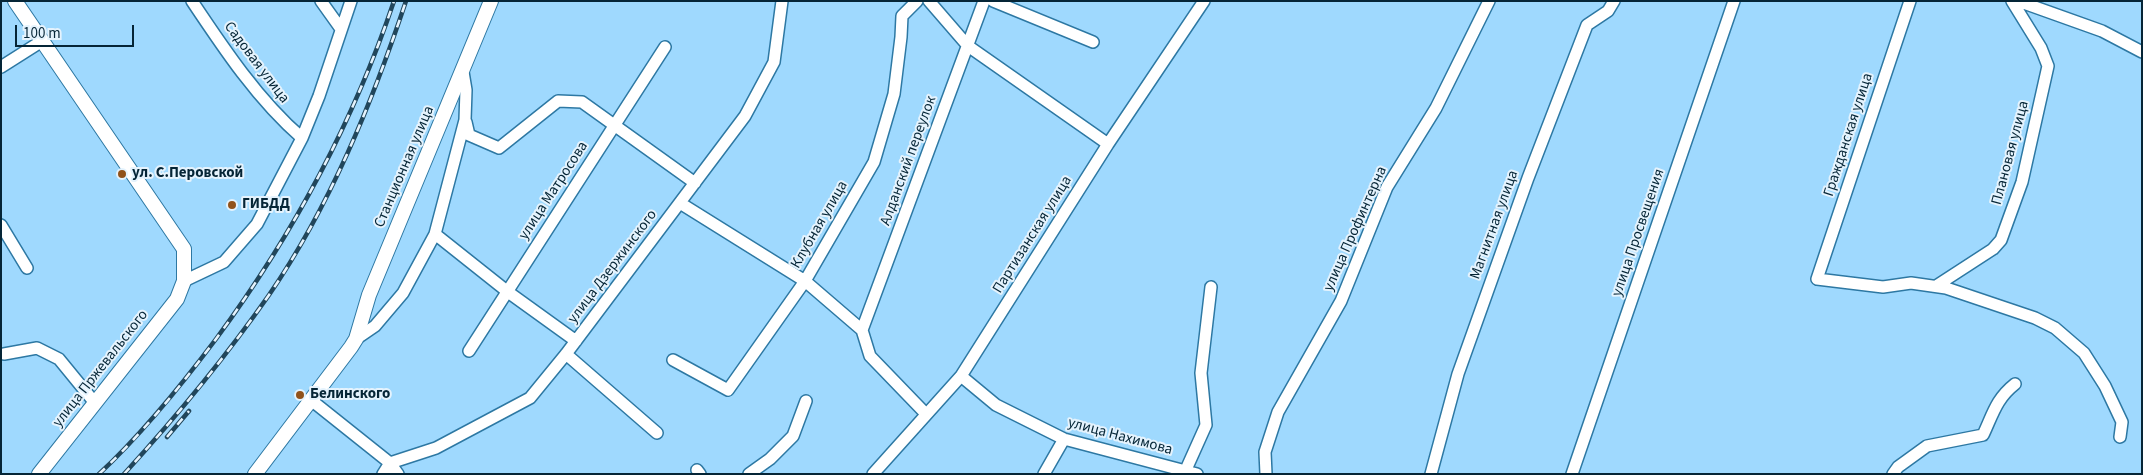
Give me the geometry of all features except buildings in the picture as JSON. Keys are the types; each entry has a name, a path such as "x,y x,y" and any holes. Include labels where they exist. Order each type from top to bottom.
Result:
{"main road":[{"path":"15,1 184,249 184,281"},
{"name":"Станционная улица","path":"353,343 369,295 491,1"},
{"name":"улица Пржевальского","path":"39,474 177,299 184,281"},
{"path":"255,474 353,343"}],"street":[{"name":"Садовая улица","path":"192,1 215,36 279,119 302,138"},
{"path":"321,1 342,29"},
{"path":"184,281 224,262 257,224 302,138 319,96 351,1"},
{"name":"улица Дзержинского","path":"390,463 436,448 530,398 576,341 745,116 774,62 782,1"},
{"name":"Клубная улица","path":"673,360 728,390 805,281 874,162 894,94 902,37 902,16 917,1"},
{"path":"929,1 968,46 1108,144"},
{"name":"Алданский переулок","path":"862,330 984,1"},
{"path":"993,1 1093,42"},
{"name":"Партизанская улица","path":"873,474 961,376 1108,144 1204,1"},
{"name":"улица Профинтерна","path":"1266,474 1265,452 1278,412 1341,301 1388,187 1436,108 1489,1"},
{"name":"Магнитная улица","path":"1430,474 1458,374 1528,178 1587,24 1608,11 1614,1"},
{"name":"улица Просвещения","path":"1572,474 1734,1"},
{"name":"Гражданская улица","path":"1910,1 1817,279 1883,287 1911,284 1936,286"},
{"name":"Плановая улица","path":"1936,286 1993,250 2001,240 2022,182 2048,66 2041,48 2012,1"},
{"path":"2018,1 2055,7 2142,52"},
{"path":"1,67 42,41"},
{"name":"улица Матросова","path":"470,351 665,47"},
{"path":"353,343 375,326 403,292 435,234 465,120 466,90 463,72"},
{"path":"465,120 469,134 499,148 558,101 582,102 695,183"},
{"path":"680,204 805,281 862,330 870,356 926,414"},
{"path":"1,225 27,268"},
{"path":"435,234 508,292 576,341"},
{"path":"1185,472 1206,425 1201,373 1211,286"},
{"path":"1936,286 2035,318 2055,328 2084,353 2105,386 2122,422 2120,437"},
{"path":"4,354 37,348 59,359 95,403"},
{"path":"566,354 657,433"},
{"name":"улица Нахимова","path":"961,376 996,405 1064,439 1197,474"},
{"path":"1893,474 1898,467 1927,446 1983,435 1994,414 1996,404 2004,393 2015,384"},
{"path":"311,400 390,463 398,474"},
{"path":"749,474 770,459 793,436 806,401"},
{"path":"1044,474 1064,439"},
{"path":"383,474 390,463"}],"railway":[{"path":"99,474 146,426 189,375 244,300 270,260 295,219 340,134 360,91 394,1"},
{"path":"124,474 181,409 217,364 269,295 291,261 348,153 379,77 406,1"},
{"path":"167,437 189,411"}],"place":[{"name":"ул. С.Перовской","path":"122,174"},
{"name":"ГИБДД","path":"232,205"},
{"name":"Белинского","path":"300,395"}]}
